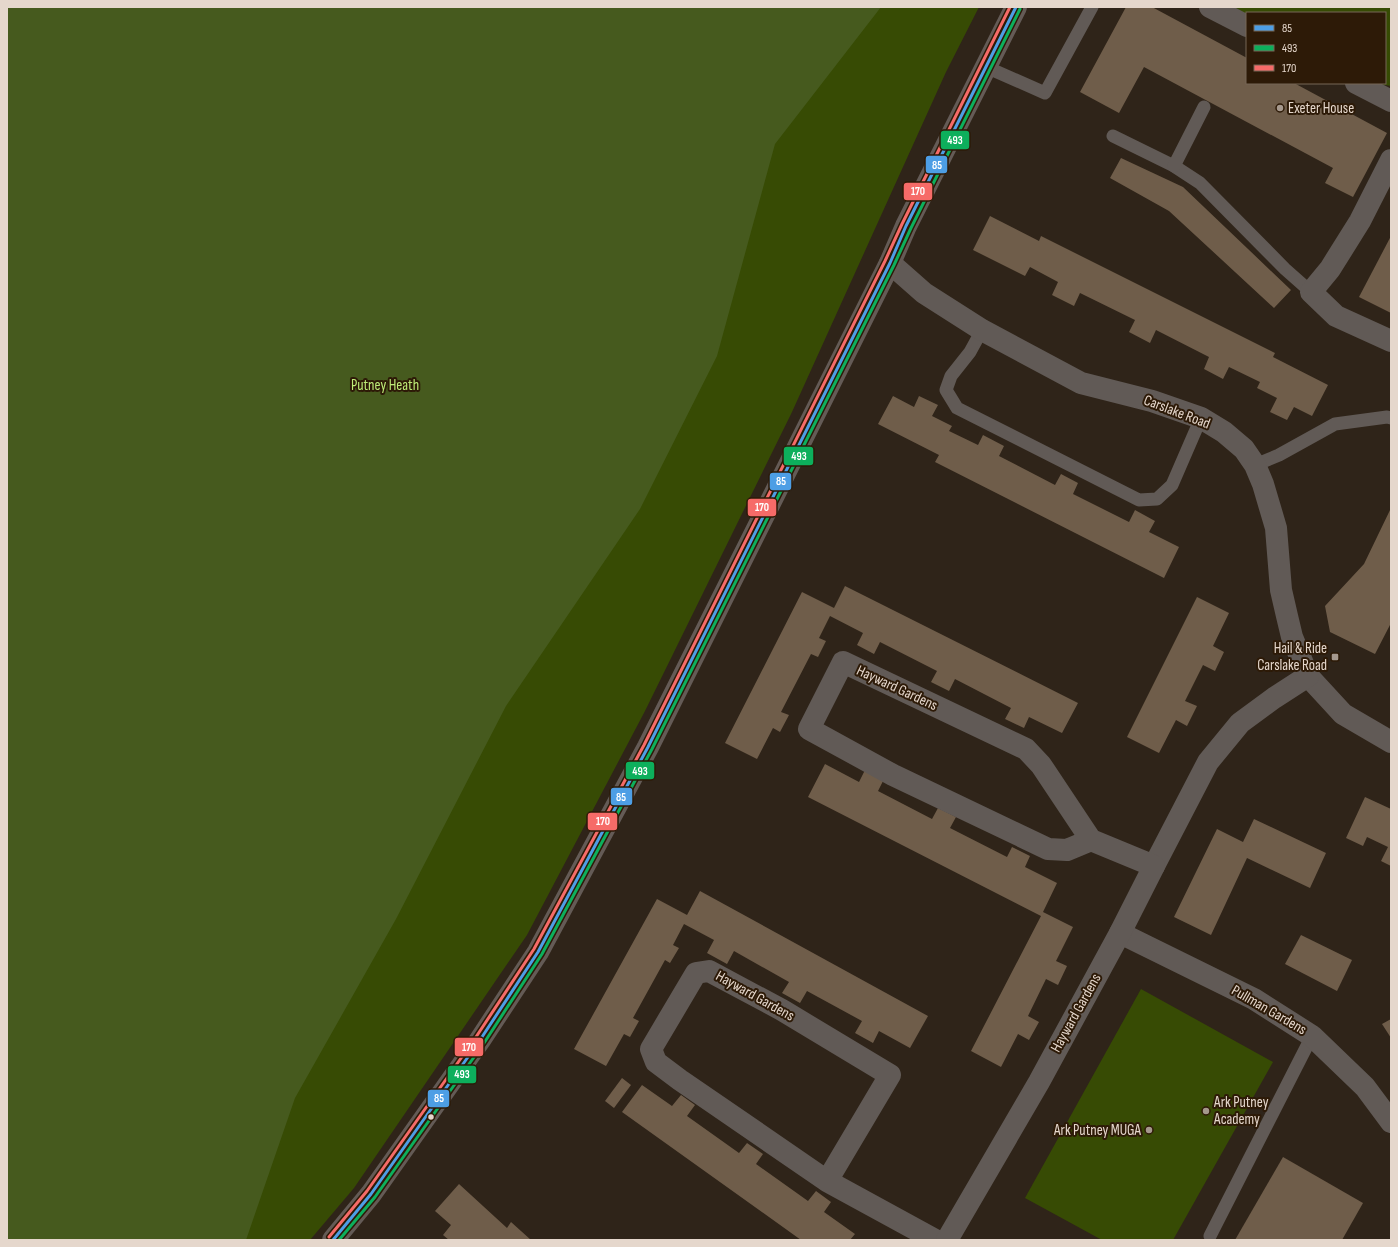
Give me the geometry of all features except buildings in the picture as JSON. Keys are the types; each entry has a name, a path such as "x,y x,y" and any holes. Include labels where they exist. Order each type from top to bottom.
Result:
{"street":[{"path":"334,1240 380,1181 480,1040 538,952 648,747 1016,7"},
{"path":"1210,7 1246,25"},
{"path":"1358,84 1391,101"},
{"path":"1391,160 1360,221 1330,269 1311,292 1336,316 1391,341"},
{"name":"Carslake Road","path":"890,263 924,293 982,330 1081,383 1152,401 1201,418 1224,432 1244,449 1255,465 1263,484 1276,528 1282,590 1292,637 1308,676 1343,714 1391,742"},
{"name":"Hayward Gardens","path":"843,662 1026,749 1041,765 1091,840 1067,850 1048,849 893,775 809,729 843,662"},
{"name":"Hayward Gardens","path":"947,1240 1039,1082 1120,933 1208,762 1240,723 1274,698 1308,676"},
{"path":"1091,840 1154,866"},
{"name":"Pullman Gardens","path":"1120,933 1254,999 1312,1036 1365,1087 1391,1122"},
{"name":"Hayward Gardens","path":"827,1181 890,1075 782,1010 709,971 696,973 651,1049 656,1062 827,1181 935,1240"}],"lane":[{"path":"986,66 1045,93 1092,7"},
{"path":"1174,166 1204,107"},
{"path":"1113,136 1174,166 1200,183 1285,269 1311,292"},
{"path":"982,330 970,352 951,376 946,390 956,408 1139,500 1157,499 1172,484 1201,418"},
{"path":"1255,465 1279,455 1335,424 1387,417 1391,418"},
{"path":"1210,1236 1312,1036"}],"green space":[{"name":"Putney Heath","path":"7,7 979,7 946,72 792,412 645,711 527,935 354,1188 310,1240 7,1240"},
{"name":"Putney Heath","path":"7,7 881,7 775,144 717,356 640,509 506,706 396,919 295,1098 246,1240 7,1240"},
{"path":"1229,7 1391,7 1391,86 1380,84 1386,84 1386,12 1246,12 1246,16"},
{"name":"Ark Putney MUGA","path":"1141,989 1273,1062 1173,1240 1102,1240 1025,1198"}],"transit line":[{"name":"170","path":"329,1237 367,1191 476,1037 534,949 644,745 1010,7"},
{"name":"85","path":"333,1240 371,1194 480,1040 538,952 648,747 1016,7"},
{"name":"493","path":"339,1240 375,1197 484,1043 542,954 652,749 1020,9"}],"place":[{"name":"Exeter House","path":"1280,108"},
{"name":"Hail & Ride Carslake Road","path":"1335,657"},
{"name":"Ark Putney Academy","path":"1206,1111"},
{"name":"Ark Putney MUGA","path":"1149,1130"}]}
